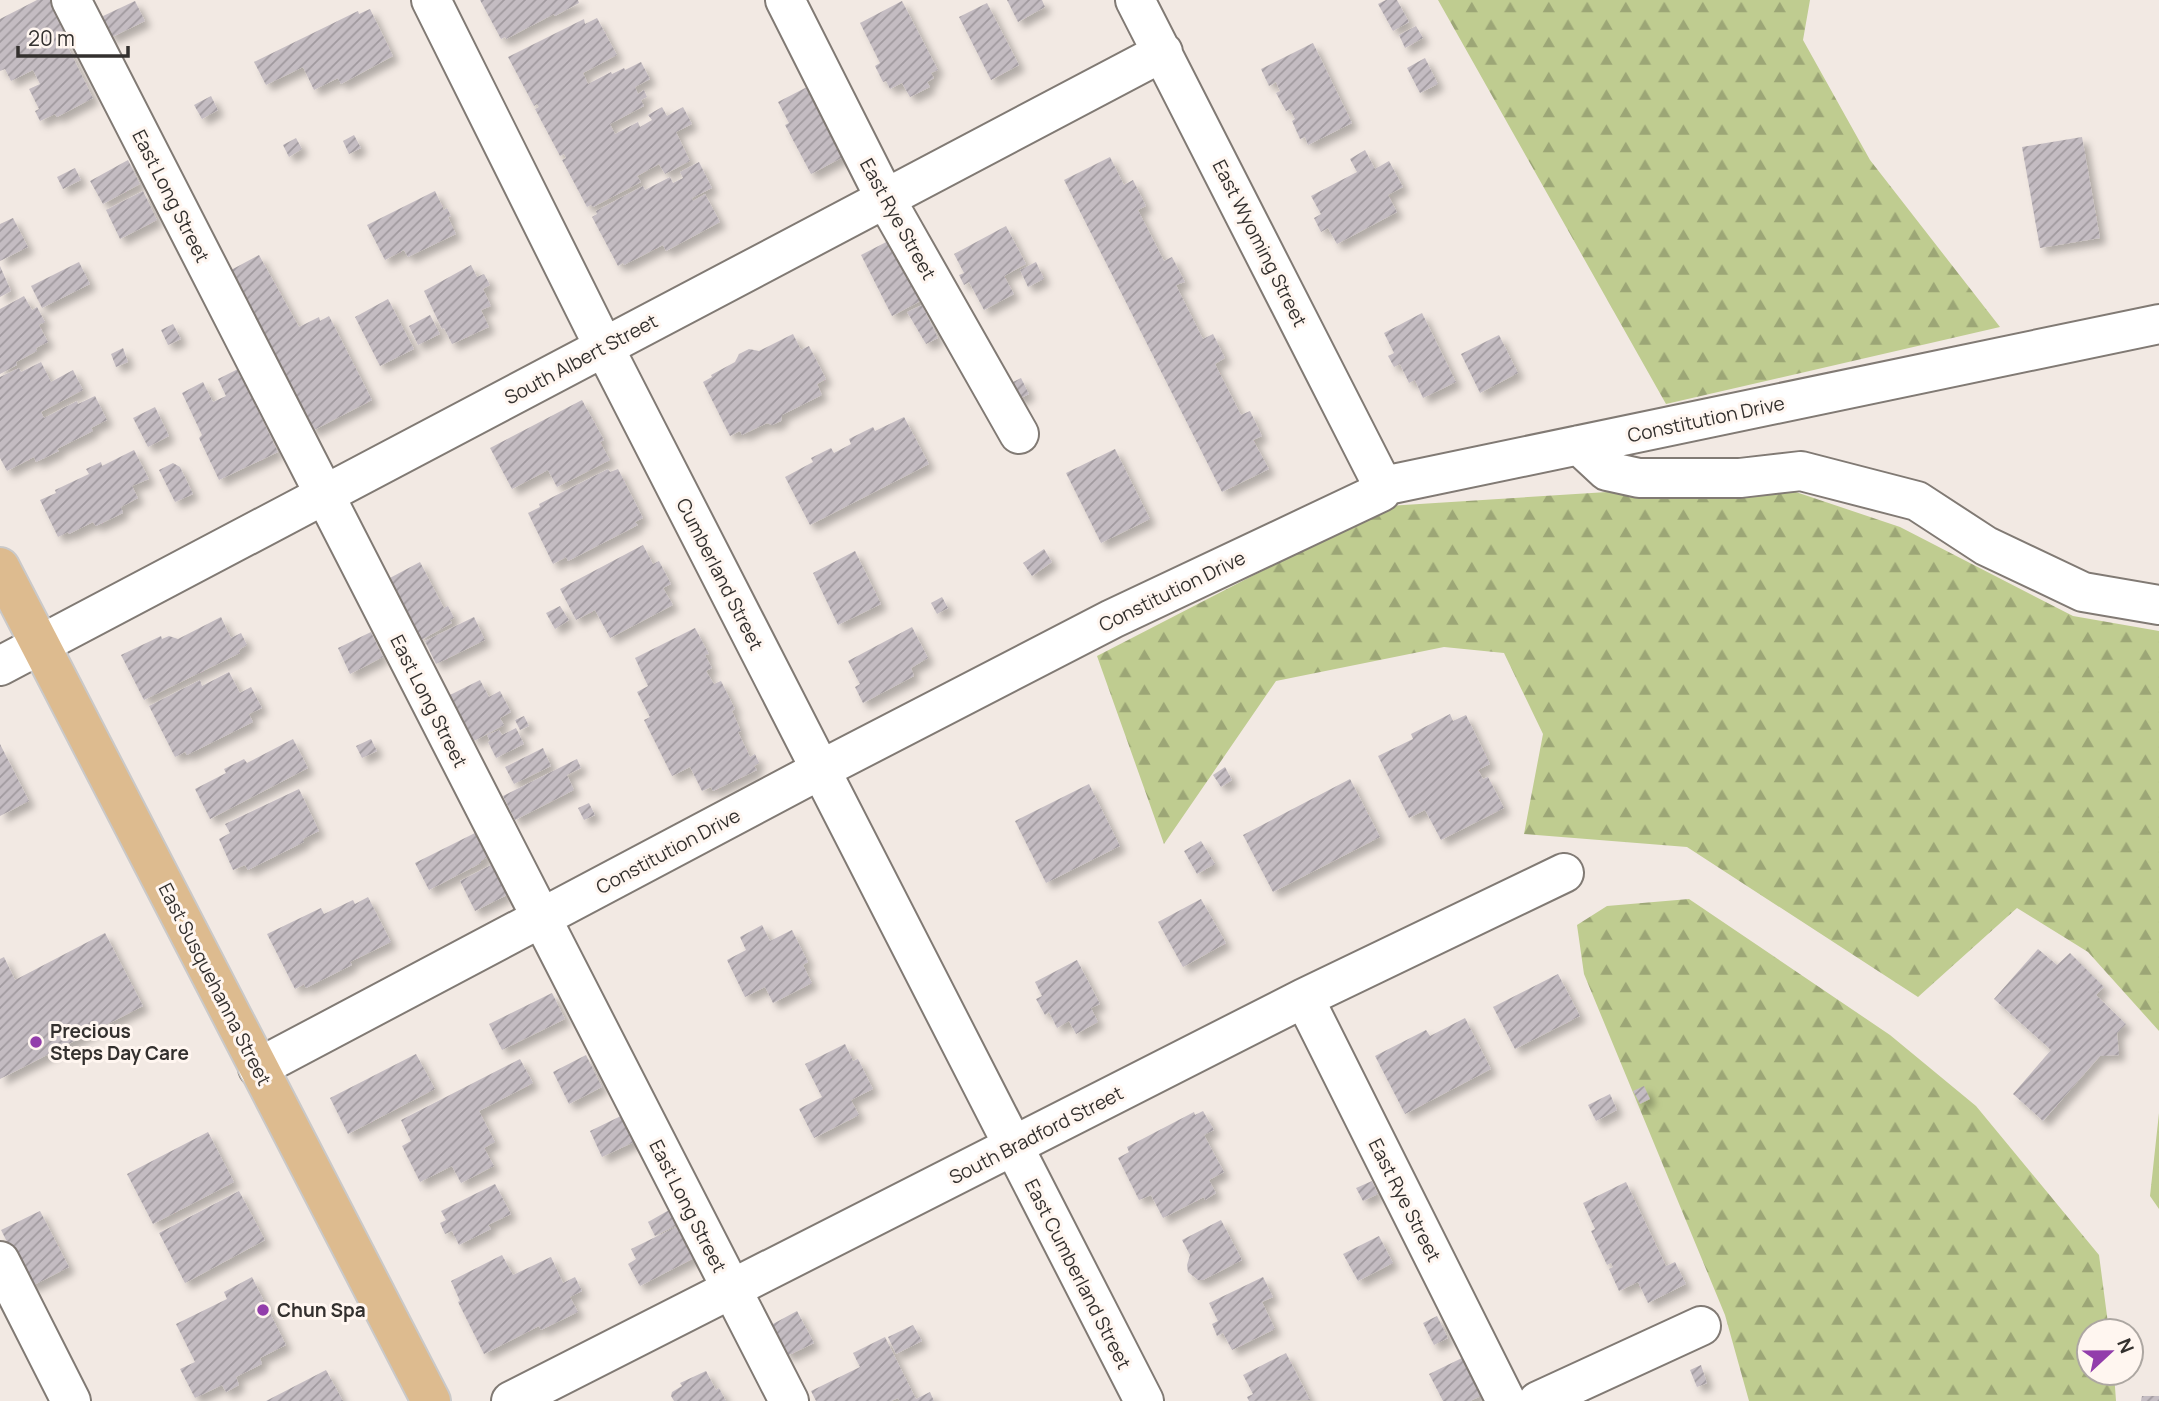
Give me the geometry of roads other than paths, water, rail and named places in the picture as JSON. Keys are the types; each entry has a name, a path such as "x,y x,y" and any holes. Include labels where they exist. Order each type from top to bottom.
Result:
{"main road":[{"name":"East Susquehanna Street","path":"0,567 431,1401"}],"street":[{"name":"East Long Street","path":"71,0 789,1401"},
{"name":"Cumberland Street","path":"431,0 604,347 1013,1147"},
{"name":"East Rye Street","path":"785,0 885,198 1019,434"},
{"name":"East Wyoming Street","path":"1135,0 1383,486"},
{"name":"South Albert Street","path":"0,666 1163,52"},
{"name":"Constitution Drive","path":"258,1068 820,770 1112,619 1381,492 1383,486 2159,324"},
{"path":"1579,445 1606,471 1639,478 1740,478 1801,471 1917,501 1986,546 2083,592 2159,605"},
{"name":"South Bradford Street","path":"511,1401 1304,998 1564,873"},
{"name":"East Rye Street","path":"1304,998 1506,1401"},
{"name":"East Cumberland Street","path":"1013,1147 1144,1401"},
{"path":"0,1261 71,1401"},
{"path":"1538,1401 1701,1326"}],"place":[{"name":"Precious Steps Day Care","path":"36,1042"},
{"name":"Chun Spa","path":"263,1310"}]}
